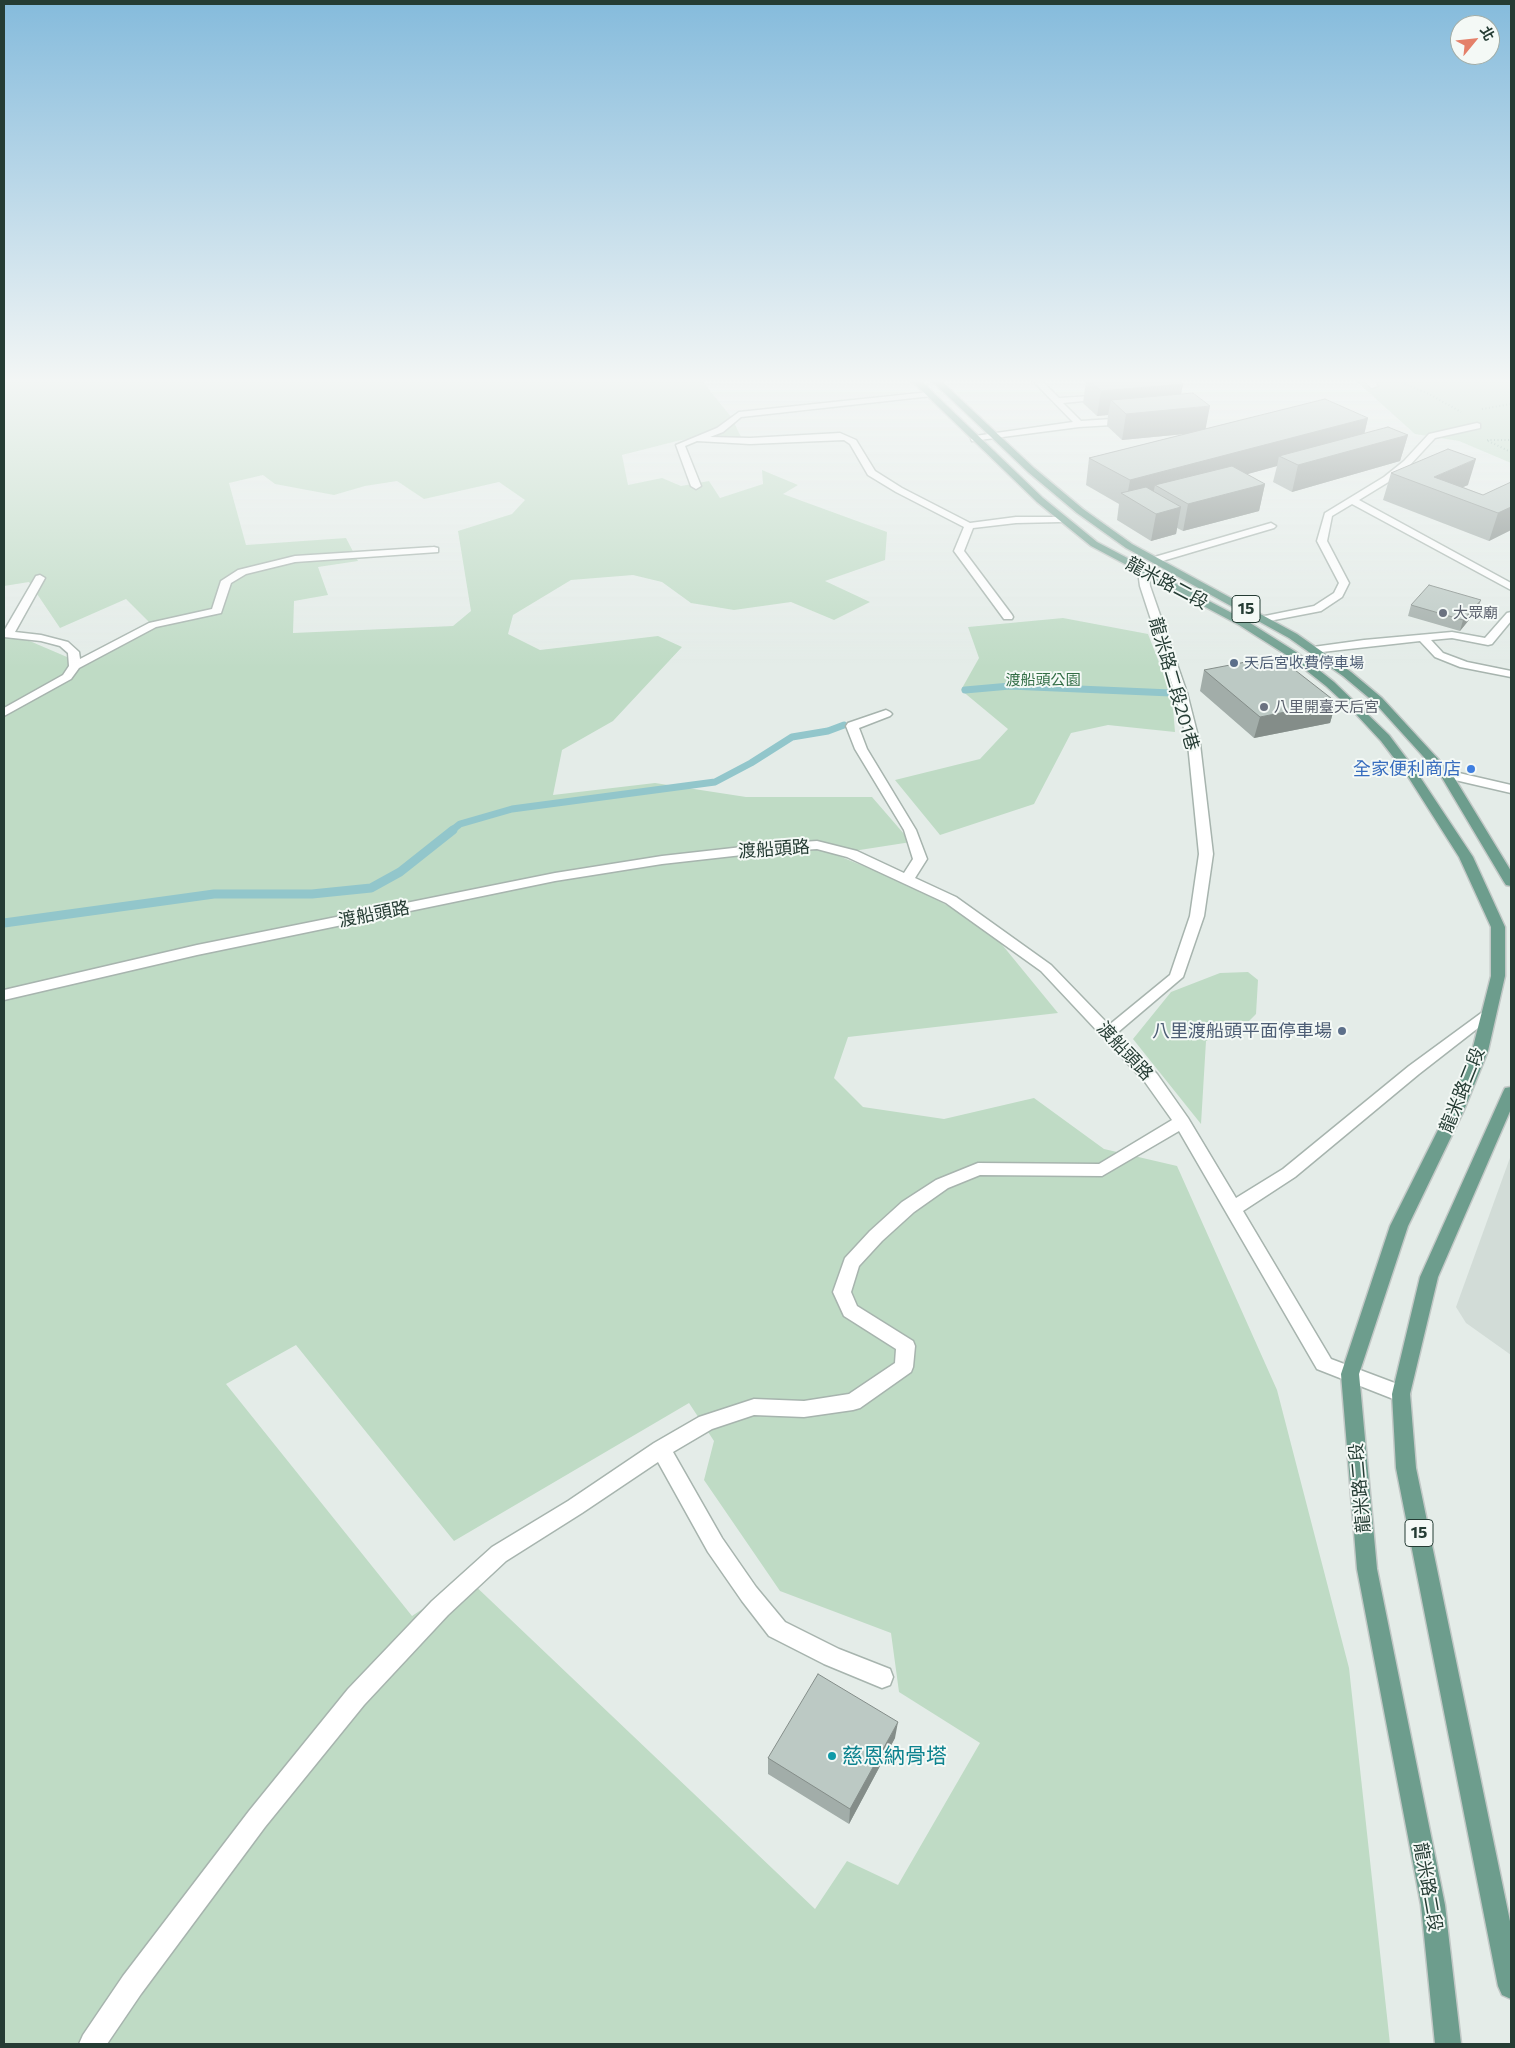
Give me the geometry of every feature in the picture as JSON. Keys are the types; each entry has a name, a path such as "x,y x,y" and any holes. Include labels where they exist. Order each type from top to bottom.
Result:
{"main road":[{"name":"龍米路二段","path":"1016,477 1062,519 1094,544 1243,623 1292,654 1337,690 1385,738 1412,774 1466,857 1498,927 1498,976 1480,1052 1456,1110 1399,1226 1350,1374 1367,1569 1432,1905 1448,2044"},
{"name":"龍米路二段","path":"1039,477 1080,511 1129,546 1264,619 1347,674 1378,700 1446,774 1480,826 1511,882"},
{"path":"1143,571 1155,560"},
{"name":"15","path":"1511,1092 1429,1277 1401,1394 1406,1468 1511,1986"}],"street":[{"path":"692,477 696,486"},
{"path":"877,477 969,526 1016,520 1062,519"},
{"path":"1264,619 1317,609 1338,595 1344,583 1322,541 1328,515 1390,477"},
{"path":"1352,500 1511,587"},
{"path":"969,526 959,551 1008,617"},
{"path":"1155,560 1271,526"},
{"path":"4,713 67,676 76,666 152,625 217,611 226,582 242,572 295,559 434,550"},
{"name":"龍米路二段201巷","path":"1108,1033 1176,977 1197,916 1206,854 1194,744 1181,693 1145,586 1143,571"},
{"path":"40,578 6,634 41,638 64,644 74,652 76,666"},
{"path":"1313,650 1364,642 1452,636 1488,642 1511,614"},
{"path":"1423,638 1439,654 1464,665 1511,674"},
{"path":"886,714 852,726 861,749 910,830 920,859 908,878"},
{"path":"1446,774 1511,789"},
{"name":"渡船頭路","path":"4,995 206,948 555,877 662,860 817,845 852,854 908,878 951,900 1046,968 1151,1078 1182,1122 1324,1364 1401,1394"},
{"path":"1232,1209 1289,1173 1414,1070 1489,1014"},
{"path":"92,2044 132,1984 257,1819 356,1697 433,1615 499,1554 575,1507 661,1449 706,1423 754,1407 804,1409 853,1402 904,1367 906,1346 850,1311 842,1292 850,1263 908,1207 942,1184 978,1169 1102,1170 1182,1122"},
{"path":"661,1449 715,1545 748,1594 777,1629 832,1657 882,1676"}],"shaded area":[{"path":"1511,1155 1511,1355 1466,1323 1456,1307"}],"green space":[{"path":"4,477 256,477 229,483 246,545 346,538 358,561 318,567 328,595 294,601 293,633 453,626 471,611 458,531 512,514 525,500 499,482 424,499 397,481 365,486 334,495 275,484 265,477 626,477 628,485 662,478 681,486 709,481 720,498 763,484 762,477 778,477 798,485 783,494 887,532 885,560 825,581 870,602 834,620 791,602 734,610 691,603 662,582 633,575 571,580 513,615 508,634 540,650 658,636 682,647 613,721 562,750 553,795 655,783 746,797 872,797 911,842 834,854 915,887 990,930 1058,1013 848,1037 834,1078 863,1107 944,1119 1034,1098 1104,1149 1177,1166 1277,1390 1349,1668 1390,2044 4,2044 4,630 81,663 152,625 126,599 60,628 29,582 4,586","holes":["296,1345 454,1541 689,1403 714,1441 704,1480 780,1591 891,1633 899,1692 980,1743 898,1885 847,1861 815,1909 468,1579 412,1616 226,1384"]},
{"name":"渡船頭公園","path":"1063,618 1148,634 1172,696 1175,732 1108,725 1071,733 1034,804 940,835 895,780 980,759 1008,729 961,690 979,658 968,627"},
{"path":"1248,972 1258,980 1256,1014 1246,1024 1206,1041 1201,1124 1133,1039 1171,992 1220,973"}],"building":[{"path":"1124,477 1143,477 1130,480"},
{"path":"1189,477 1251,477 1265,484 1188,504 1155,485"},
{"path":"1401,477 1435,477 1483,495 1511,482 1511,507 1498,513"},
{"path":"1146,487 1181,507 1156,514 1121,493"},
{"path":"1429,585 1481,600 1463,620 1411,605"},
{"path":"1277,656 1336,702 1260,717 1204,670"},
{"name":"慈恩納骨塔","path":"818,1674 898,1722 850,1809 768,1758"}],"waterway":[{"path":"965,690 1010,686 1171,693"},
{"path":"451,831 460,824 512,809 715,782 751,763 792,737 828,731 844,725"},
{"path":"4,923 214,894 312,894 371,888 400,872 453,830"}],"place":[{"name":"大眾廟","path":"1443,613"},
{"name":"天后宮收費停車場","path":"1234,663"},
{"name":"八里開臺天后宮","path":"1264,707"},
{"name":"全家便利商店","path":"1471,769"},
{"name":"八里渡船頭平面停車場","path":"1342,1031"},
{"name":"慈恩納骨塔","path":"832,1756"}]}
